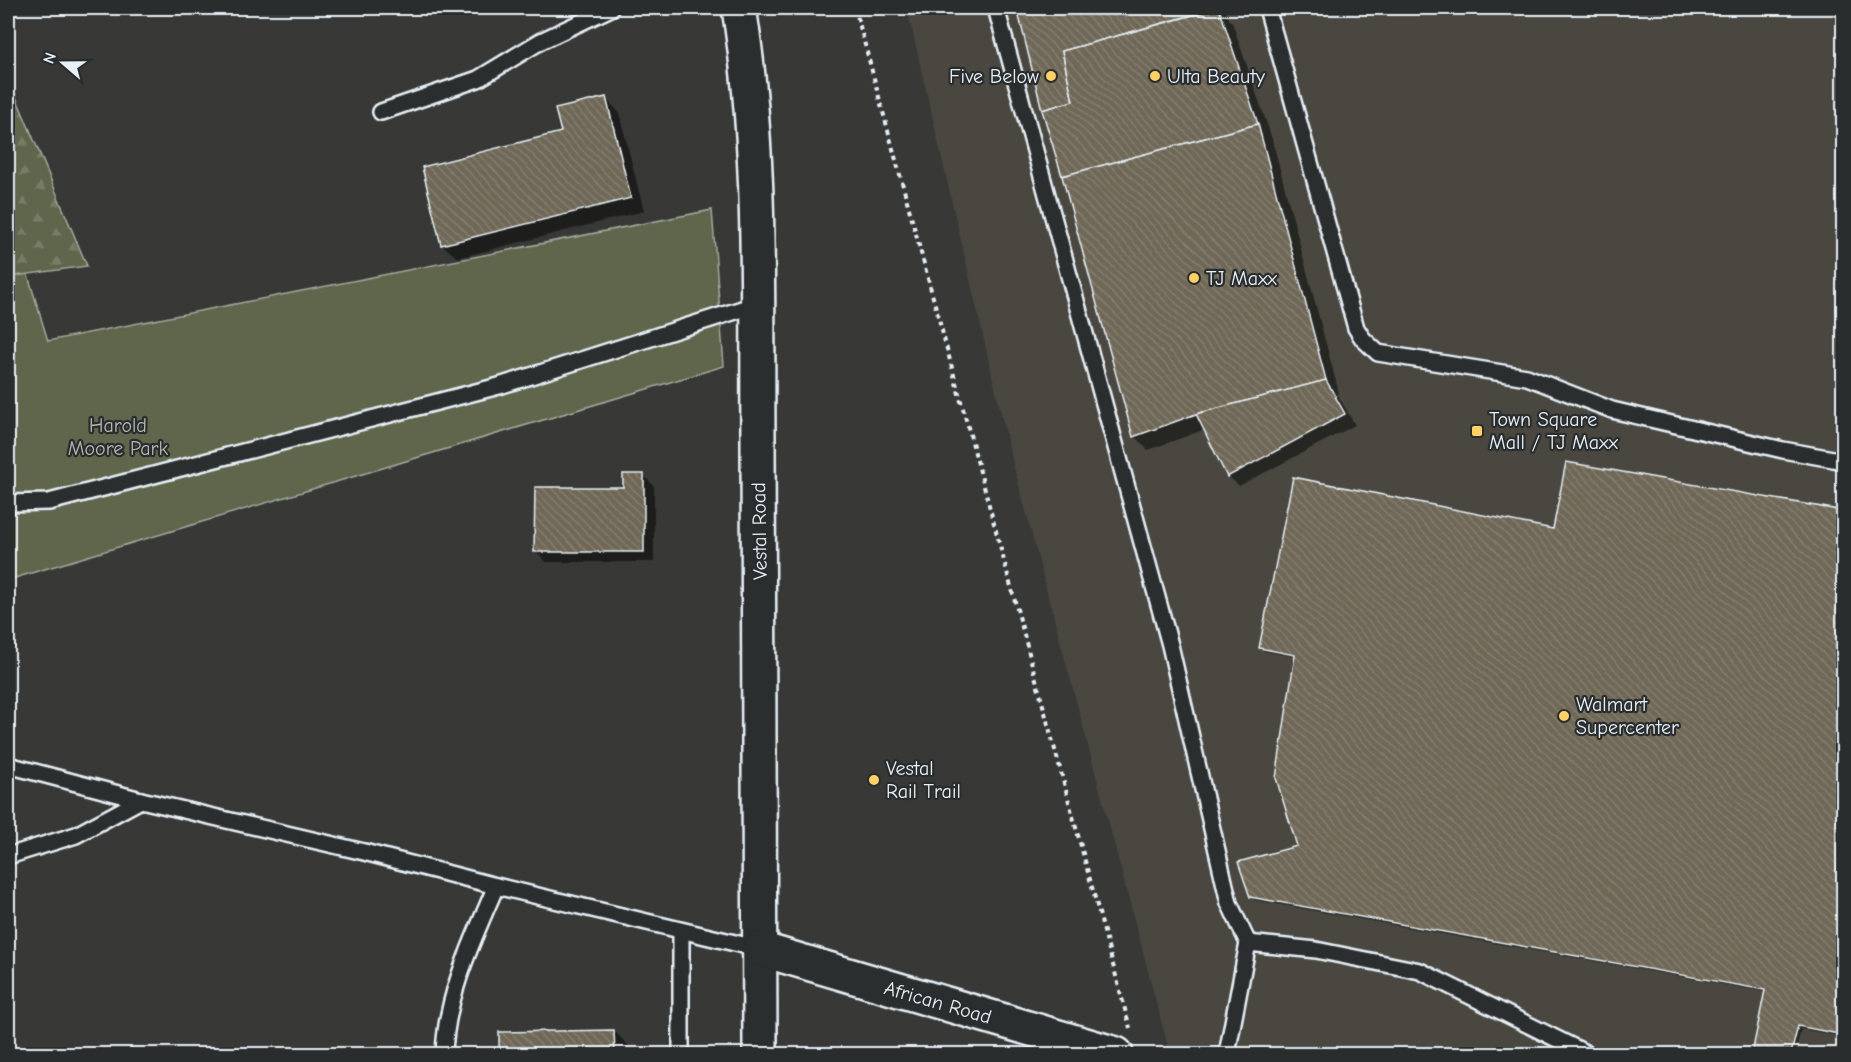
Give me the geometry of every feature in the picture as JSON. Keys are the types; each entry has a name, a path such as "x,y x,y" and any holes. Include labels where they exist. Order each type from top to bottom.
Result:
{"street":[{"name":"Vestal Road","path":"739,8 750,94 758,304 760,1054"},
{"name":"African Road","path":"760,949 1124,1045"}],"lane":[{"path":"381,112 478,79 541,41 611,8"},
{"path":"996,8 1170,645 1229,903 1248,943 1227,1054"},
{"path":"1267,8 1356,328 1363,339 1378,353 1527,377 1612,410 1783,450 1844,461"},
{"path":"8,503 49,502 499,386 758,304"},
{"path":"8,765 141,800 760,949"},
{"path":"8,856 76,836 141,800"},
{"path":"444,1054 452,1003 463,964 496,886"},
{"path":"681,931 681,1054"},
{"path":"1248,943 1316,950 1420,971 1587,1054"}],"path":[{"path":"855,8 1124,1045"}],"shaded area":[{"path":"907,8 1843,8 1843,1054 1170,1054 1010,452"}],"green space":[{"path":"8,78 87,266 8,277"},
{"name":"Harold Moore Park","path":"8,210 48,341 712,210 724,366 8,580"}],"building":[{"path":"1017,8 1035,8 1018,12"},
{"name":"Five Below","path":"1035,8 1217,8 1062,51 1073,101 1042,110 1018,12"},
{"name":"Ulta Beauty","path":"1219,8 1258,124 1062,176 1042,110 1073,101 1062,51"},
{"path":"606,97 631,198 441,245 422,167 561,132 555,109"},
{"name":"TJ Maxx","path":"1258,124 1326,380 1196,414 1133,437 1062,176"},
{"path":"1326,380 1345,414 1227,477 1196,414"},
{"name":"Walmart Supercenter","path":"1566,462 1844,511 1844,1035 1798,1026 1791,1054 1752,1054 1765,990 1250,897 1238,862 1297,846 1276,778 1295,655 1259,648 1293,477 1553,529"},
{"path":"623,474 644,474 644,552 534,552 535,487 623,487"},
{"path":"614,1030 615,1054 499,1054 499,1032"}],"place":[{"name":"Five Below","path":"1051,76"},
{"name":"Ulta Beauty","path":"1155,76"},
{"name":"TJ Maxx","path":"1194,278"},
{"name":"Town Square Mall / TJ Maxx","path":"1477,431"},
{"name":"Walmart Supercenter","path":"1564,716"},
{"name":"Vestal Rail Trail","path":"874,780"}]}
